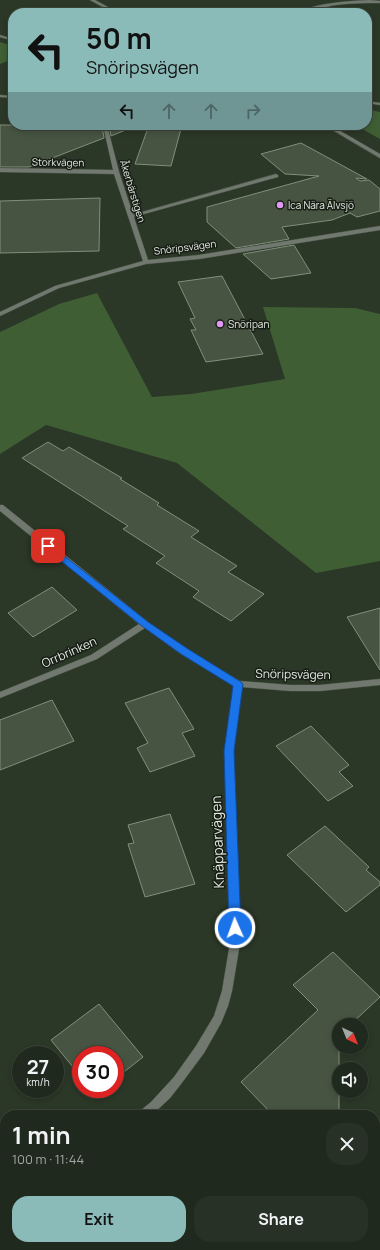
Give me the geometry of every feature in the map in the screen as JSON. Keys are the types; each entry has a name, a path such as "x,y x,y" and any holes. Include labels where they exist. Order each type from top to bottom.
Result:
{"street":[{"path":"92,0 107,8"},
{"path":"317,8 332,4 362,0 380,2"},
{"name":"Åkerbärstigen","path":"106,130 116,172 146,262"},
{"path":"335,130 380,156"},
{"name":"Storkvägen","path":"0,170 116,172"},
{"path":"131,216 276,176"},
{"name":"Snöripsvägen","path":"0,314 57,287 146,262 199,257 380,228"},
{"name":"Snöripsvägen","path":"0,507 145,624 184,652 238,684 290,688 320,688 380,682"},
{"name":"Orrbrinken","path":"0,695 94,657 145,624"},
{"name":"Knäpparvägen","path":"149,1110 174,1086 209,1035 222,1007 232,971 235,943 229,751 238,684"}],"green space":[{"path":"0,42 8,44 8,61 0,64"},
{"path":"372,110 380,112 380,139 364,130 372,130"},
{"path":"97,293 152,397 191,394 285,379 263,307 355,308 380,314 380,561 316,573 177,463 46,425 0,454 0,332 59,304"}],"building":[{"path":"0,125 8,125 8,130 103,130 104,138 29,167 0,167"},
{"path":"110,130 126,130 111,136"},
{"path":"147,130 181,130 171,166 135,164"},
{"path":"301,143 367,179 356,178 360,181 369,180 380,189 380,211 357,217 350,213 332,220 282,227 289,239 236,248 207,222 207,207 319,176 285,174 261,154"},
{"path":"100,198 99,251 0,253 0,201"},
{"path":"294,245 311,273 271,279 243,254"},
{"name":"Snöripan","path":"222,276 263,354 206,362 191,330 196,330 190,319 195,318 178,282"},
{"path":"48,442 63,451 69,447 122,478 120,479 159,503 157,505 199,531 191,537 237,566 228,572 264,594 231,621 193,597 199,591 156,563 165,556 123,529 128,526 22,458"},
{"path":"52,587 77,610 33,637 8,613"},
{"path":"380,608 380,670 347,617"},
{"path":"169,688 194,729 182,733 195,756 150,772 137,748 148,743 125,703"},
{"path":"52,700 74,741 0,770 0,720"},
{"path":"311,726 349,765 339,772 353,786 328,801 276,746"},
{"path":"170,814 195,884 145,897 128,844 134,843 128,825"},
{"path":"325,826 369,867 366,870 380,882 380,885 346,912 287,855"},
{"path":"333,952 380,997 358,1018 332,1018 332,1054 339,1054 339,1062 332,1062 332,1098 339,1098 339,1110 268,1110 241,1082 318,1010 293,985"},
{"path":"99,1004 143,1057 124,1072 124,1046 72,1046 72,1066 64,1056 64,1046 56,1046 51,1040"}],"place":[{"name":"Ica Nära Älvsjö","path":"280,205"},
{"name":"Snöripan","path":"220,324"}],"route":[{"path":"48,546 145,624 184,652 238,684 229,751 235,928"}]}
